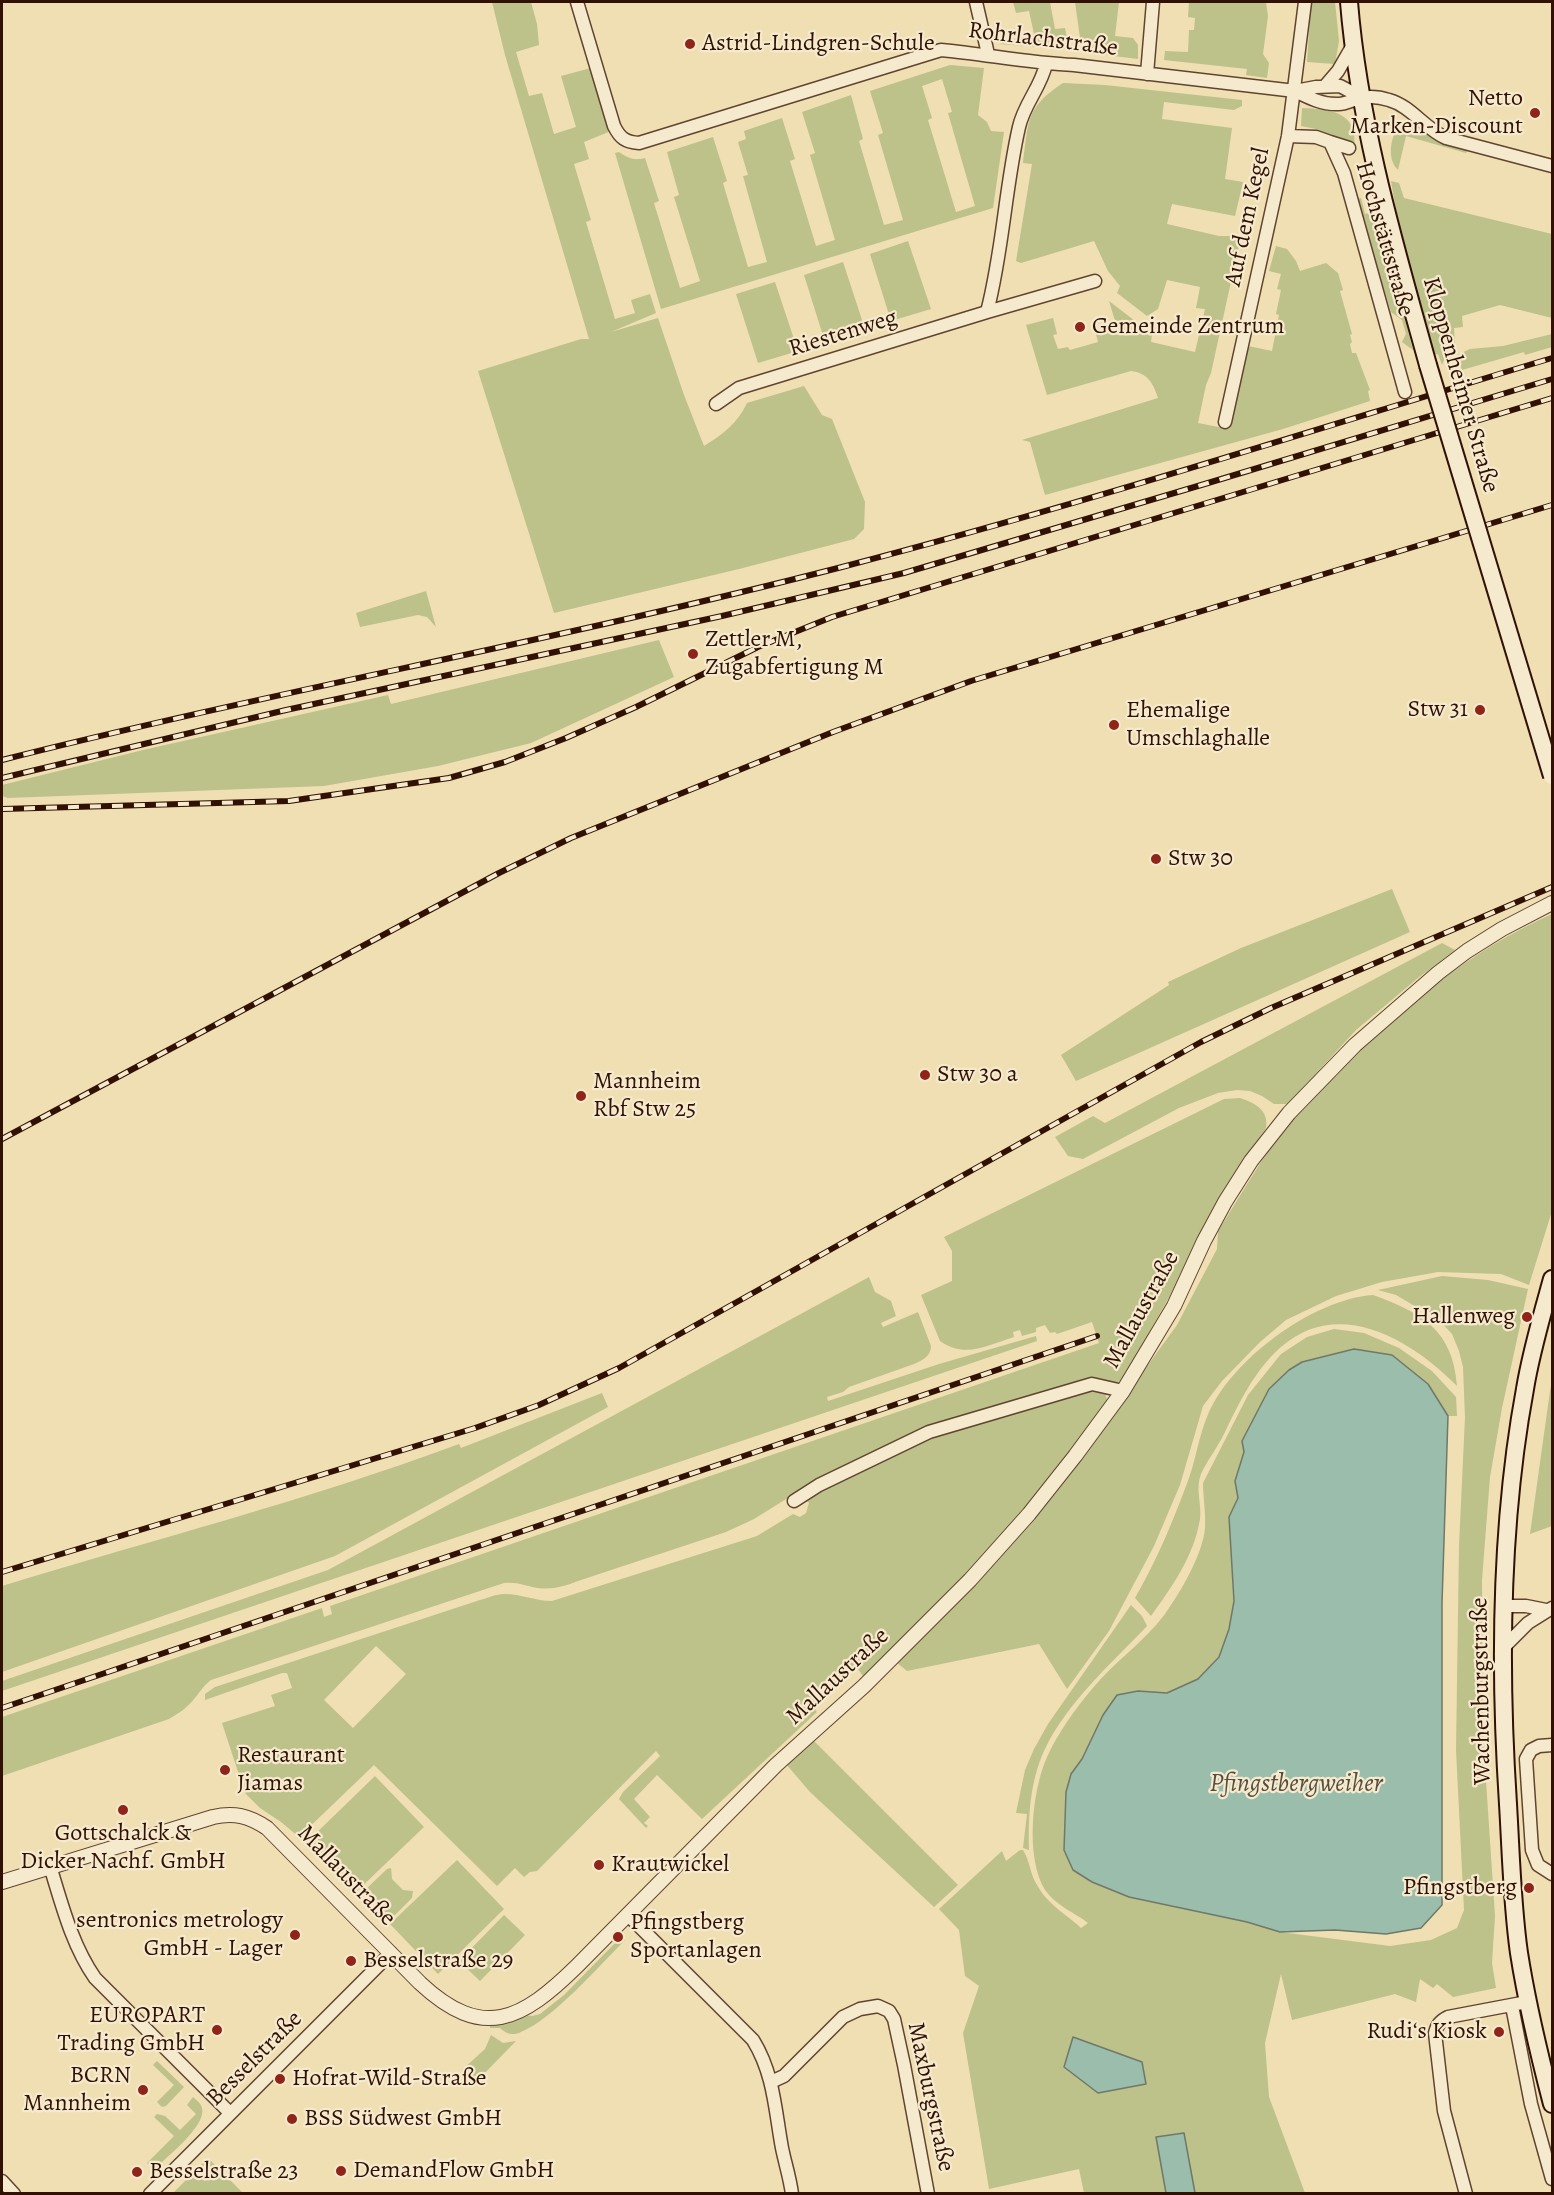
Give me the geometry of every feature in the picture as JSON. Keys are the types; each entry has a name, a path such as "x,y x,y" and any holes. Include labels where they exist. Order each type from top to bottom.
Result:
{"main road":[{"name":"Kloppenheimer Straße","path":"1349,2 1361,98 1376,170 1428,365 1552,776"},
{"name":"Wachenburgstraße","path":"1552,1279 1524,1390 1509,1500 1504,1611 1505,1766 1519,1951 1520,2004 1552,2103"}],"street":[{"name":"Rohrlachstraße","path":"577,2 614,126 627,142 639,143 650,140 941,50 1295,92 1315,101 1340,104 1361,98"},
{"path":"976,2 988,54"},
{"path":"1147,74 1153,2"},
{"path":"1295,92 1305,2"},
{"path":"1326,85 1338,71 1353,45"},
{"path":"987,312 995,284 1021,118 1044,78 1047,64"},
{"name":"Rohrlachstraße","path":"1295,92 1326,85"},
{"path":"1326,85 1340,86 1361,98 1391,100 1406,108 1446,138 1552,166"},
{"name":"Auf dem Kegel","path":"1225,422 1288,136 1295,92"},
{"name":"Hochstättstraße","path":"1288,136 1316,137 1330,142 1344,173 1405,392"},
{"path":"1330,142 1348,148"},
{"name":"Riestenweg","path":"716,404 739,388 1095,281"},
{"name":"Mallaustraße","path":"2,1882 213,1817 245,1816 267,1828 390,1953 445,2004 472,2017 499,2017 524,2009 540,2000 628,1915 776,1765 864,1686 970,1580 1035,1506 1123,1391 1174,1306 1225,1202 1251,1161 1282,1120 1355,1045 1438,973 1502,929 1552,903"},
{"path":"794,1501 819,1485 929,1432 1092,1384 1123,1391"},
{"path":"1504,1611 1526,1606 1549,1609"},
{"path":"1504,1647 1527,1623 1549,1609"},
{"path":"1504,1611 1519,1622 1527,1623"},
{"name":"Wachenburgstraße","path":"1552,1745 1539,1746 1531,1750 1526,1759 1532,1850 1538,1865 1552,1874"},
{"path":"50,1866 72,1935 84,1963 95,1978 230,2114"},
{"path":"628,1915 753,2040 763,2057 771,2082 792,2193"},
{"name":"Besselstraße","path":"150,2193 390,1953"},
{"path":"1466,2193 1444,2111 1435,2033 1442,2020 1448,2017 1520,2004"},
{"name":"Wachenburgstraße","path":"1520,2004 1531,2104 1552,2179"},
{"name":"Maxburgstraße","path":"771,2082 783,2076 843,2017 860,2009 878,2006 889,2011 894,2019 904,2065 928,2193"},
{"path":"2,2181 14,2193"}],"green space":[{"path":"492,2 531,2 537,24 539,45 516,52 529,96 542,93 554,134 576,127 561,76 591,68 611,131 584,142 589,159 574,164 591,220 586,222 615,319 635,313 631,300 650,294 656,313 611,332 658,318 704,446 729,428 747,403 804,386 822,415 832,419 865,502 864,529 854,539 554,613 478,371 581,339 589,339 505,55"},
{"path":"1013,2 1050,2 1055,29 1065,28 1069,49 999,44 1034,34 1029,11 1016,13"},
{"path":"1075,2 1119,2 1115,36 1133,38 1138,45 1138,59 1082,52"},
{"path":"1189,2 1266,2 1268,16 1263,54 1269,63 1267,78 1246,75 1247,69 1164,60 1165,51 1188,52 1189,30 1194,30 1195,18 1188,17"},
{"path":"1311,2 1335,2 1339,41 1335,64 1307,62"},
{"path":"950,65 984,68 978,115 987,122 991,131 1004,132 993,208 661,309 615,153 619,152 634,159 645,158 659,201 654,203 680,288 700,281 674,197 679,195 667,152 713,137 727,181 723,183 748,267 767,262 743,176 748,175 738,142 746,139 744,131 782,118 795,159 790,161 816,246 835,240 810,155 815,153 802,112 851,95 863,139 859,141 884,225 903,220 878,135 883,133 870,91","holes":["942,79 952,112 948,113 975,206 956,212 928,120 932,118 922,86"]},
{"path":"1063,83 1105,85 1242,100 1242,106 1234,110 1164,102 1162,119 1232,128 1225,179 1243,182 1235,216 1172,204 1167,224 1219,236 1241,236 1198,423 1229,429 1248,346 1272,351 1281,290 1277,289 1281,274 1269,271 1276,246 1287,249 1300,271 1326,263 1338,273 1343,290 1340,291 1352,334 1350,344 1352,353 1356,353 1370,390 1368,391 1370,401 1283,429 1045,495 1030,442 1022,440 1158,398 1146,376 1131,371 1047,395 1026,325 1053,318 1057,334 1053,335 1058,349 1068,347 1070,350 1098,342 1095,330 1116,324 1109,301 1152,334 1151,342 1195,352 1205,309 1196,308 1200,287 1167,280 1158,309 1147,316 1117,293 1120,286 1108,271 1094,241 1021,263 1016,261 1032,164 1023,163 1028,126 1035,108"},
{"path":"1302,108 1332,111 1345,117 1353,129 1355,148 1321,134 1316,129 1301,126"},
{"path":"1405,124 1410,124 1433,138 1469,149 1466,153 1406,136 1398,170 1391,157 1391,147 1395,132"},
{"path":"1391,181 1399,183 1404,198 1552,234 1552,318 1500,305 1462,316 1463,327 1454,328 1455,347 1449,348 1442,365 1438,354 1433,355 1421,312 1404,247"},
{"path":"1361,198 1365,214 1370,213 1385,243 1413,350 1402,342 1406,334 1402,320 1391,312 1356,199"},
{"path":"908,241 931,309 891,321 870,254"},
{"path":"843,262 865,329 825,342 804,275"},
{"path":"775,282 798,351 758,363 736,294"},
{"path":"1552,334 1552,347 1525,355 1524,352 1462,370 1457,355 1470,349 1503,346"},
{"path":"426,591 436,627 427,617 418,615 360,627 356,613"},
{"path":"659,640 674,677 531,743 438,766 324,786 8,798 2,796 2,785 143,750 388,695 391,704"},
{"path":"1392,889 1410,932 1076,1081 1061,1055 1169,985 1168,982 1241,948"},
{"path":"1552,914 1552,1211 1529,1285 1501,1274 1438,1272 1382,1282 1336,1296 1286,1320 1260,1342 1222,1381 1203,1406 1180,1485 1154,1546 1109,1631 1067,1689 1039,1644 907,1671 896,1662 1121,1402 1177,1325 1217,1249 1218,1231 1265,1155 1295,1115 1361,1048 1411,1003 1493,945"},
{"path":"1442,943 1455,950 1356,1030 1288,1104 1274,1104 1250,1091 1237,1090 1218,1093 1179,1108 1083,1159 1068,1156 1055,1137 1093,1116 1105,1123"},
{"path":"1240,1098 1260,1108 1265,1116 1266,1128 1209,1220 1172,1292 1122,1380 959,1417 791,1496 754,1519 726,1532 553,1588 504,1583 211,1680 189,1705 169,1719 2,1776 2,1717 322,1608 324,1617 332,1614 330,1606 1099,1343 1092,1322 1057,1334 1050,1333 1045,1325 1036,1328 1036,1332 1022,1336 1020,1330 1013,1332 1014,1337 977,1349 958,1349 940,1341 921,1295 952,1281 952,1251 944,1237 1224,1099"},
{"path":"1442,1276 1488,1280 1528,1289 1502,1408 1490,1477 1482,1580 1483,1736 1495,1916 1492,1963 1496,1988 1453,1997 1437,1984 1433,1988 1420,1979 1416,2002 1395,1994 1292,2020 1281,1974 1265,2043 1269,2097 1305,2193 1084,2193 1079,2169 989,2189 963,2033 979,1986 965,1976 959,1930 939,1909 1002,1851 1006,1861 1023,1850 1035,1881 1047,1898 1081,1928 1088,1923 1049,1896 1039,1876 1035,1860 1033,1824 1035,1805 1047,1757 1073,1713 1101,1679 1157,1624 1184,1584 1200,1549 1205,1528 1203,1483 1248,1395 1281,1354 1307,1337 1334,1329 1364,1333 1399,1348 1432,1371 1456,1397 1457,1416 1448,1416 1428,1384 1254,1420 1242,1441 1244,1452 1235,1481 1238,1498 1229,1517 1234,1599 1229,1629 1219,1656 1198,1679 1167,1693 1138,1691 1103,1715 1082,1759 1071,1774 1064,1850 1092,1882 1129,1897 1247,1922 1280,1932 1390,1946 1431,1940 1457,1928 1464,1910 1456,1750 1459,1546 1465,1417 1463,1367 1452,1334 1440,1321 1396,1295 1378,1290"},
{"path":"869,1277 875,1292 891,1301 896,1316 881,1323 883,1327 918,1312 931,1349 926,1357 917,1362 849,1387 843,1392 827,1397 828,1401 939,1364 1036,1336 1037,1341 2,1691 2,1681 328,1570"},
{"path":"1373,1295 1406,1309 1432,1326 1442,1337 1449,1351 1457,1386 1419,1353 1374,1330 1350,1325 1327,1325 1303,1332 1281,1347 1271,1356 1248,1388 1201,1474 1199,1480 1200,1519 1193,1546 1174,1582 1151,1616 1135,1598 1171,1524 1189,1478 1204,1424 1218,1396 1253,1355 1276,1336 1325,1308 1350,1299"},
{"path":"1552,1381 1552,1526 1530,1534 1550,1391"},
{"path":"1092,1389 1105,1393 1107,1399 1106,1405 1071,1455 974,1569 868,1676 863,1676 855,1665 815,1710 817,1712 702,1819 657,1775 634,1799 650,1817 644,1823 648,1826 646,1828 619,1799 623,1792 660,1756 656,1751 537,1871 530,1872 524,1877 515,1868 497,1886 374,1765 299,1837 260,1808 245,1793 222,1723 275,1706 271,1695 292,1688 287,1673 282,1673 205,1700 205,1694 215,1687 495,1595 510,1594 552,1601 757,1536 793,1514 800,1517 806,1513 809,1503 807,1501 813,1494 929,1435","holes":["376,1646 406,1674 353,1728 324,1700"]},
{"path":"602,1393 608,1407 335,1556 2,1672 2,1586 289,1501 459,1444 461,1448"},
{"path":"1131,1605 1142,1616 1147,1626 1077,1700 1054,1733 1039,1763 1030,1812 1029,1850 1023,1848 1027,1814 1016,1813 1025,1770 1034,1749 1048,1724"},
{"path":"812,1739 958,1885 934,1907 810,1792 786,1764"},
{"path":"375,1776 424,1827 357,1891 308,1841"},
{"path":"457,1860 504,1909 438,1974 390,1924"},
{"path":"391,1868 392,1879 403,1890 413,1891 412,1898 394,1916 388,1915 364,1891 387,1869"},
{"path":"504,1915 525,1935 480,1981 459,1961"},
{"path":"621,1937 625,1940 547,2016 518,2033 512,2034 500,2028 490,2028 490,2025 512,2022 526,2015 540,2014 564,1995"},
{"path":"491,2035 503,2043 516,2041 475,2083 462,2070 485,2049"},
{"path":"157,2061 184,2087 166,2106 162,2107 157,2102 174,2085 153,2065"},
{"path":"193,2097 202,2108 202,2115 198,2123 184,2141 154,2170 147,2163 174,2136 154,2117 157,2114 165,2116 180,2130 196,2114 187,2105"},
{"path":"208,2158 243,2193 173,2193"}],"water":[{"name":"Pfingstbergweiher","path":"1354,1349 1392,1355 1428,1384 1448,1416 1442,1603 1442,1905 1421,1928 1386,1934 1335,1930 1280,1932 1247,1922 1129,1897 1092,1882 1073,1870 1064,1850 1066,1792 1071,1774 1082,1759 1103,1715 1117,1695 1138,1691 1167,1693 1198,1679 1219,1657 1229,1629 1234,1601 1229,1517 1238,1498 1235,1481 1244,1452 1242,1441 1269,1389 1289,1370 1302,1362"},
{"path":"1073,2037 1142,2062 1146,2084 1098,2093 1064,2067"},
{"path":"1184,2133 1195,2193 1166,2193 1156,2137"}],"railway":[{"path":"2,760 211,710 632,618 842,567 1021,518 1552,358"},
{"path":"2,778 286,710 722,616 904,573 1552,379"},
{"path":"2,809 289,801 449,778 505,762 566,738 636,707 758,647 832,617 1552,398"},
{"path":"2,1139 499,873 571,838 833,732 971,681 1552,505"},
{"path":"2,1572 475,1428 539,1405 619,1368 1201,1042 1271,1008 1552,887"},
{"path":"2,1708 1097,1336"}],"place":[{"name":"Astrid-Lindgren-Schule","path":"690,44"},
{"name":"Netto Marken-Discount","path":"1535,113"},
{"name":"Gemeinde Zentrum","path":"1080,327"},
{"name":"Zettler M, Zugabfertigung M","path":"693,654"},
{"name":"Stw 31","path":"1480,710"},
{"name":"Ehemalige Umschlaghalle","path":"1114,725"},
{"name":"Stw 30","path":"1156,859"},
{"name":"Stw 30 a","path":"925,1075"},
{"name":"Mannheim Rbf Stw 25","path":"581,1096"},
{"name":"Hallenweg","path":"1527,1317"},
{"name":"Restaurant Jiamas","path":"225,1770"},
{"name":"Gottschalck & Dicker Nachf. GmbH","path":"123,1810"},
{"name":"Krautwickel","path":"599,1865"},
{"name":"Pfingstberg","path":"1529,1888"},
{"name":"sentronics metrology GmbH - Lager","path":"295,1935"},
{"name":"Pfingstberg Sportanlagen","path":"618,1937"},
{"name":"Besselstraße 29","path":"351,1961"},
{"name":"EUROPART Trading GmbH","path":"217,2030"},
{"name":"Rudi‘s Kiosk","path":"1499,2032"},
{"name":"Hofrat-Wild-Straße","path":"280,2079"},
{"name":"BCRN Mannheim","path":"143,2090"},
{"name":"BSS Südwest GmbH","path":"292,2119"},
{"name":"DemandFlow GmbH","path":"341,2171"},
{"name":"Besselstraße 23","path":"137,2172"}]}
